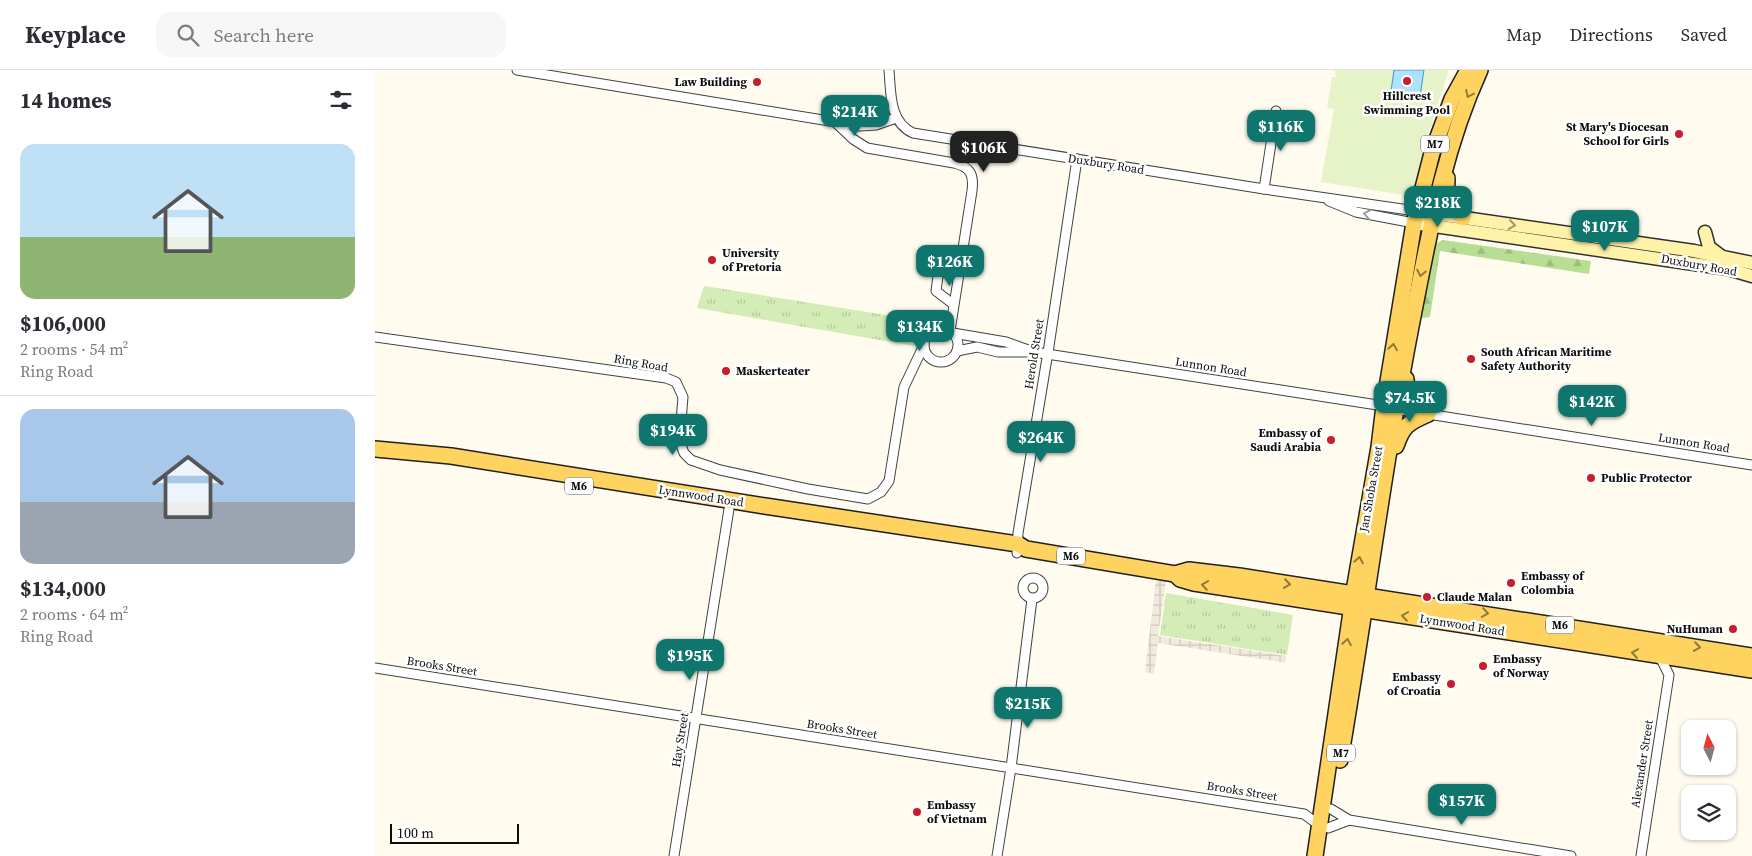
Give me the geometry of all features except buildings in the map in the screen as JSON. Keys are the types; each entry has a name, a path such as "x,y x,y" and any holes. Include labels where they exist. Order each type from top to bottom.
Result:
{"main road":[{"name":"Jan Shoba Street","path":"1361,594 1387,467 1390,408 1415,217 1432,153 1453,99 1468,70"},
{"name":"M7","path":"1404,361 1432,219 1447,157 1465,104 1480,70"},
{"path":"1447,157 1448,199 1453,210 1463,218"},
{"name":"Duxbury Road","path":"1415,217 1739,272 1752,276"},
{"name":"Duxbury Road","path":"1432,219 1463,218 1694,251 1752,263"},
{"path":"1705,232 1709,247 1722,256"},
{"path":"1650,257 1675,257 1694,251 1702,260 1730,266 1739,272"},
{"path":"1390,408 1399,370 1404,361"},
{"path":"1404,361 1409,402 1428,414"},
{"name":"Jan Shoba Street","path":"1315,856 1324,826 1359,609 1379,447 1390,408"},
{"path":"1387,467 1404,427 1411,421 1428,414"},
{"name":"Lynnwood Road","path":"375,449 451,456 765,506 1175,574 1180,579 1194,583 1752,670"},
{"name":"Lynnwood Road","path":"375,458 450,466 729,509 1020,548"},
{"name":"Lynnwood Road","path":"1175,574 1181,571 1197,570 1752,656"},
{"name":"Jan Shoba Street","path":"1324,826 1324,856"}],"street":[{"path":"517,70 868,126 883,124 897,118 891,95 889,70"},
{"path":"1263,189 1276,111"},
{"name":"Duxbury Road","path":"897,118 907,130 922,135 1321,198 1356,212 1415,217"},
{"path":"835,122 853,139 867,148 954,163 969,169 972,177 972,191 953,304 951,332 957,342 957,351 954,357 948,361 925,363 914,368"},
{"name":"Herold Street","path":"1020,548 1018,533 1077,159"},
{"path":"943,269 938,276 936,291 953,304"},
{"path":"935,361 927,355 924,345 925,338 931,331 940,328 951,332"},
{"name":"Lunnon Road","path":"951,332 1006,342 1033,352"},
{"name":"Ring Road","path":"375,338 667,378 675,382 683,397 680,433 681,446 684,453 691,460 720,470 799,488 868,499 881,492 889,481 903,393 907,378 914,368 924,345"},
{"name":"Lunnon Road","path":"957,351 977,347 998,352 1047,354 1752,465"},
{"name":"Hay Street","path":"674,856 729,509"},
{"path":"997,856 1011,768 1032,599"},
{"path":"1659,657 1669,675 1684,660"},
{"name":"Brooks Street","path":"375,668 1304,814 1324,826"},
{"name":"Alexander Street","path":"1641,856 1669,675"},
{"path":"1304,814 1327,807 1349,820 1571,856"},
{"path":"1324,826 1349,820"}],"green space":[{"path":"1335,70 1449,70 1433,118 1432,127 1430,127 1423,149 1426,150 1411,196 1321,182 1334,109 1327,108 1332,77 1336,77"},
{"path":"1443,240 1591,261 1589,274 1440,251 1430,317 1422,318 1416,316 1433,245"},
{"path":"704,286 917,320 914,346 697,308"},
{"path":"1166,593 1293,615 1287,655 1160,635"}],"shaded area":[{"path":"1156,580 1166,581 1158,636 1286,656 1286,663 1158,643 1154,674 1145,672"}],"water":[{"name":"Hillcrest Swimming Pool","path":"1394,70 1424,70 1420,96 1391,91"}],"place":[{"name":"Hillcrest Swimming Pool","path":"1407,81"},
{"name":"Law Building","path":"757,82"},
{"name":"St Mary's Diocesan School for Girls","path":"1679,134"},
{"name":"University of Pretoria","path":"712,260"},
{"name":"South African Maritime Safety Authority","path":"1471,359"},
{"name":"Maskerteater","path":"726,371"},
{"name":"Embassy of Saudi Arabia","path":"1331,440"},
{"name":"Public Protector","path":"1591,478"},
{"name":"Embassy of Colombia","path":"1511,583"},
{"name":"Claude Malan","path":"1427,597"},
{"name":"NuHuman","path":"1733,629"},
{"name":"Embassy of Norway","path":"1483,666"},
{"name":"Embassy of Croatia","path":"1451,684"},
{"name":"Embassy of Vietnam","path":"917,812"}]}
